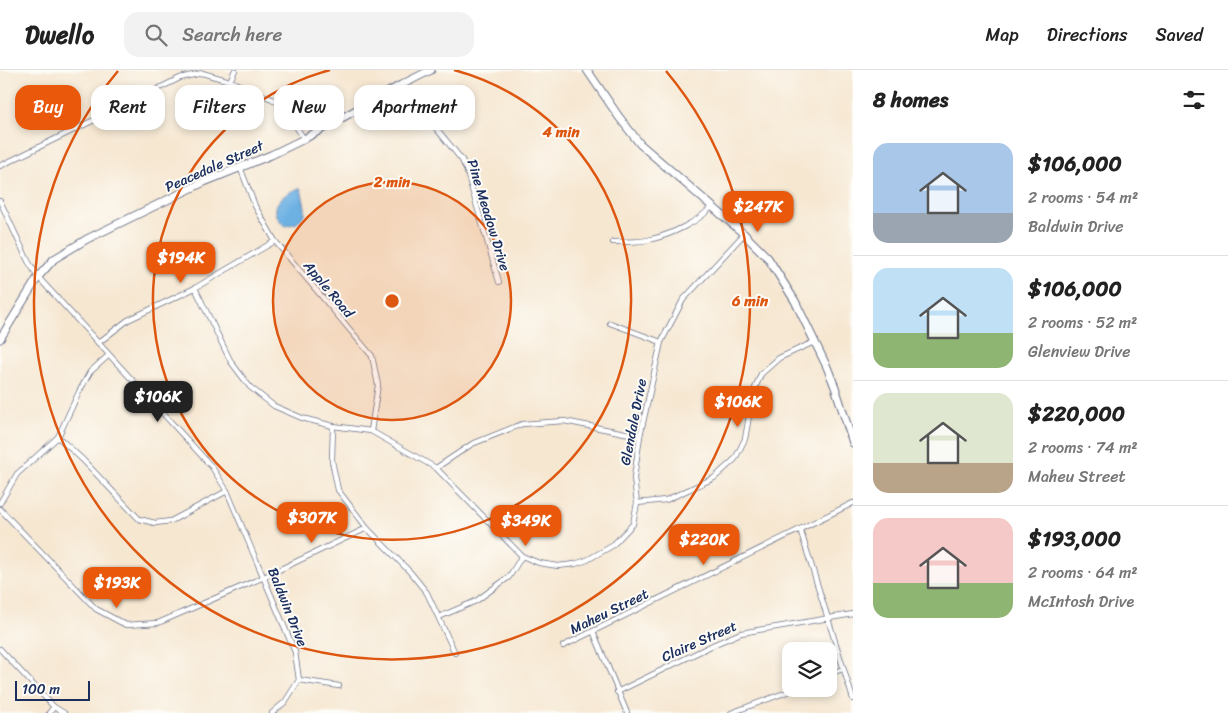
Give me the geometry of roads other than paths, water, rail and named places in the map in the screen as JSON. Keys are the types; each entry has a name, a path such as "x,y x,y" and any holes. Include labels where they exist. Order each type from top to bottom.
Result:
{"main road":[{"name":"Peacedale Street","path":"401,85 431,70"},
{"path":"587,70 618,117 640,144 744,234 768,258 794,301 835,387 853,443"},
{"name":"Peacedale Street","path":"0,339 38,277 54,259 87,239 204,182 271,155 354,111"}],"street":[{"path":"230,81 234,70"},
{"path":"0,166 180,78 202,73 230,81 272,99 283,106 304,139"},
{"name":"Pine Meadow Drive","path":"438,130 462,160 467,172 498,282"},
{"name":"Apple Road","path":"240,166 255,206 275,241 372,356 378,385 371,431"},
{"name":"Baldwin Drive","path":"0,201 28,261 38,277 212,467 226,491 295,652 299,680"},
{"path":"613,242 652,240 677,230 707,212 711,207"},
{"name":"Glendale Drive","path":"195,288 231,362 250,387 274,406 302,418 333,426 371,431 436,468 522,556 539,563 558,566 587,560 612,546 633,524 637,503 634,478 640,436 661,342 683,300 744,234"},
{"path":"98,343 128,320 195,288 275,241"},
{"path":"610,323 661,342"},
{"path":"637,503 666,500 714,478 735,459 745,439 753,393 761,374 778,358 814,342"},
{"path":"0,503 17,474 58,437 90,372 109,355"},
{"path":"436,468 472,444 522,424 564,421 640,436"},
{"path":"333,426 332,462 338,490 367,528 410,572 427,593 455,653"},
{"path":"58,437 139,518 155,523 171,521 226,491"},
{"name":"Maheu Street","path":"563,646 853,503"},
{"path":"0,509 96,609 126,624 158,623 264,577 367,528"},
{"path":"800,529 853,699"},
{"path":"439,617 476,601 509,576 522,556"},
{"name":"Claire Street","path":"617,692 730,637 751,631 853,614"},
{"path":"593,631 627,713"},
{"path":"0,649 54,707 64,713"},
{"path":"837,671 843,668"},
{"path":"272,713 285,702 299,680 339,686"},
{"path":"731,713 782,694"},
{"path":"49,713 54,707"}],"water":[{"path":"301,189 305,214 297,223 285,226 277,214 277,204 285,195"}]}
